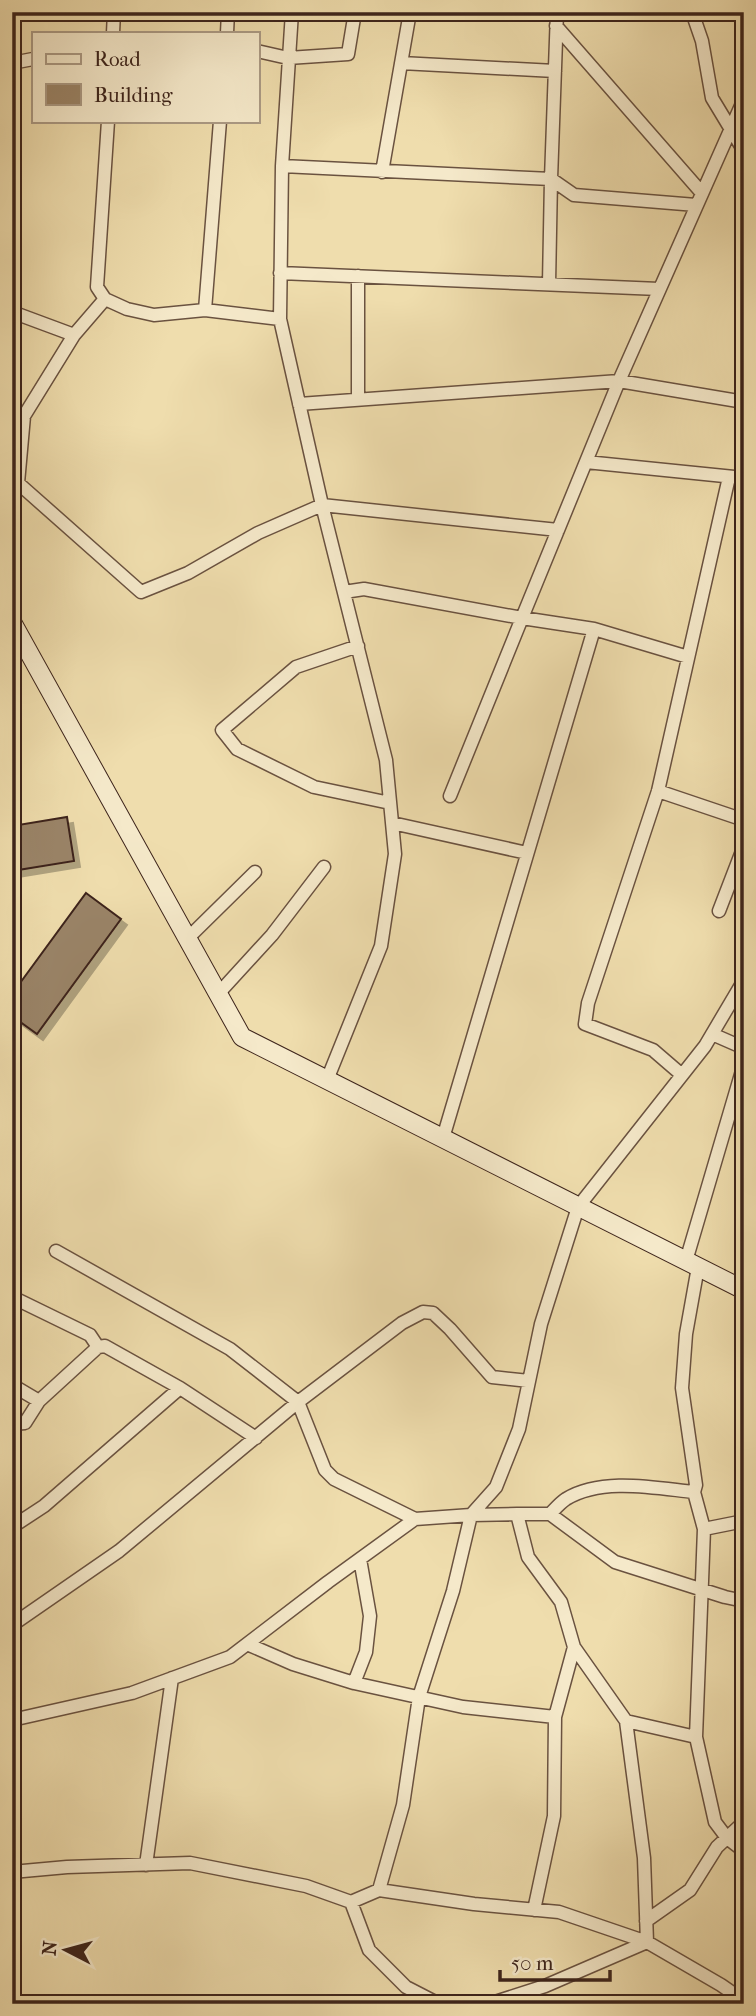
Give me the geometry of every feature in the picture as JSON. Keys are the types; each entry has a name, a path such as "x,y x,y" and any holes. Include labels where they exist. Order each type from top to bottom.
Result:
{"street":[{"path":"113,32 114,12"},
{"path":"227,32 228,12"},
{"path":"292,12 282,166 280,319 322,505 386,760 395,853 381,946 327,1080"},
{"path":"259,51 288,58 348,54 355,12"},
{"path":"382,172 410,12"},
{"path":"548,284 557,12"},
{"path":"692,12 702,41 712,98 744,151"},
{"path":"556,26 701,192"},
{"path":"12,63 32,59"},
{"path":"401,63 555,71"},
{"path":"450,796 618,381 744,99"},
{"path":"108,122 97,287 105,299 127,309 154,315 205,310 280,319"},
{"path":"205,310 220,122"},
{"path":"282,166 551,179 574,195 696,205"},
{"path":"280,273 659,289"},
{"path":"358,276 358,400"},
{"path":"105,299 18,413 15,485 141,592 188,573 258,533 322,505 558,530"},
{"path":"12,312 75,335"},
{"path":"299,404 618,381 744,402"},
{"path":"586,461 744,478"},
{"path":"682,1075 653,1050 585,1024 588,1003 658,791 729,477"},
{"path":"344,592 364,589 594,629 688,657"},
{"path":"12,622 242,1037 744,1290"},
{"path":"443,1138 594,629"},
{"path":"358,646 296,667 222,730 237,749 313,787 390,803"},
{"path":"658,791 744,820"},
{"path":"392,823 527,853"},
{"path":"719,911 744,846"},
{"path":"218,994 272,935 324,867"},
{"path":"188,938 255,872"},
{"path":"379,1890 403,1805 419,1697 453,1591 471,1515 496,1486 519,1429 541,1324 578,1207 712,1034 744,980"},
{"path":"712,1034 744,1048"},
{"path":"744,1064 692,1264 682,1388 696,1485 694,1492 704,1529 696,1737 715,1822 727,1838 744,1851"},
{"path":"56,1251 230,1349 298,1402 325,1470 334,1479 415,1519 550,1514 615,1562 744,1601"},
{"path":"12,1297 90,1335 98,1347"},
{"path":"12,1625 119,1551 298,1402 402,1323 423,1312 433,1313 450,1329 492,1377 529,1381"},
{"path":"12,1424 25,1423 38,1401 98,1347 105,1346 180,1388 256,1438"},
{"path":"12,1385 38,1401"},
{"path":"12,1527 44,1506 180,1388"},
{"path":"550,1514 566,1499 622,1484 694,1492"},
{"path":"517,1514 528,1557 561,1602 574,1647 626,1721 644,1858 647,1942"},
{"path":"12,1720 132,1693 230,1657 415,1519"},
{"path":"704,1529 744,1521"},
{"path":"354,1683 366,1652 370,1616 360,1559"},
{"path":"247,1644 293,1664 354,1683 463,1707 555,1717"},
{"path":"534,1910 554,1816 555,1717 574,1647"},
{"path":"146,1865 172,1678"},
{"path":"626,1721 696,1737"},
{"path":"646,1921 690,1891 716,1847 744,1822"},
{"path":"12,1872 67,1867 190,1864 306,1886 351,1902 379,1890 474,1904 559,1912 647,1942 744,2001"},
{"path":"351,1902 369,1950 406,1987 439,2004"},
{"path":"489,2004 545,1986 647,1942"}],"building":[{"path":"67,817 74,861 12,871 12,826"},
{"path":"86,893 121,919 37,1034 12,1016 12,994"}]}
